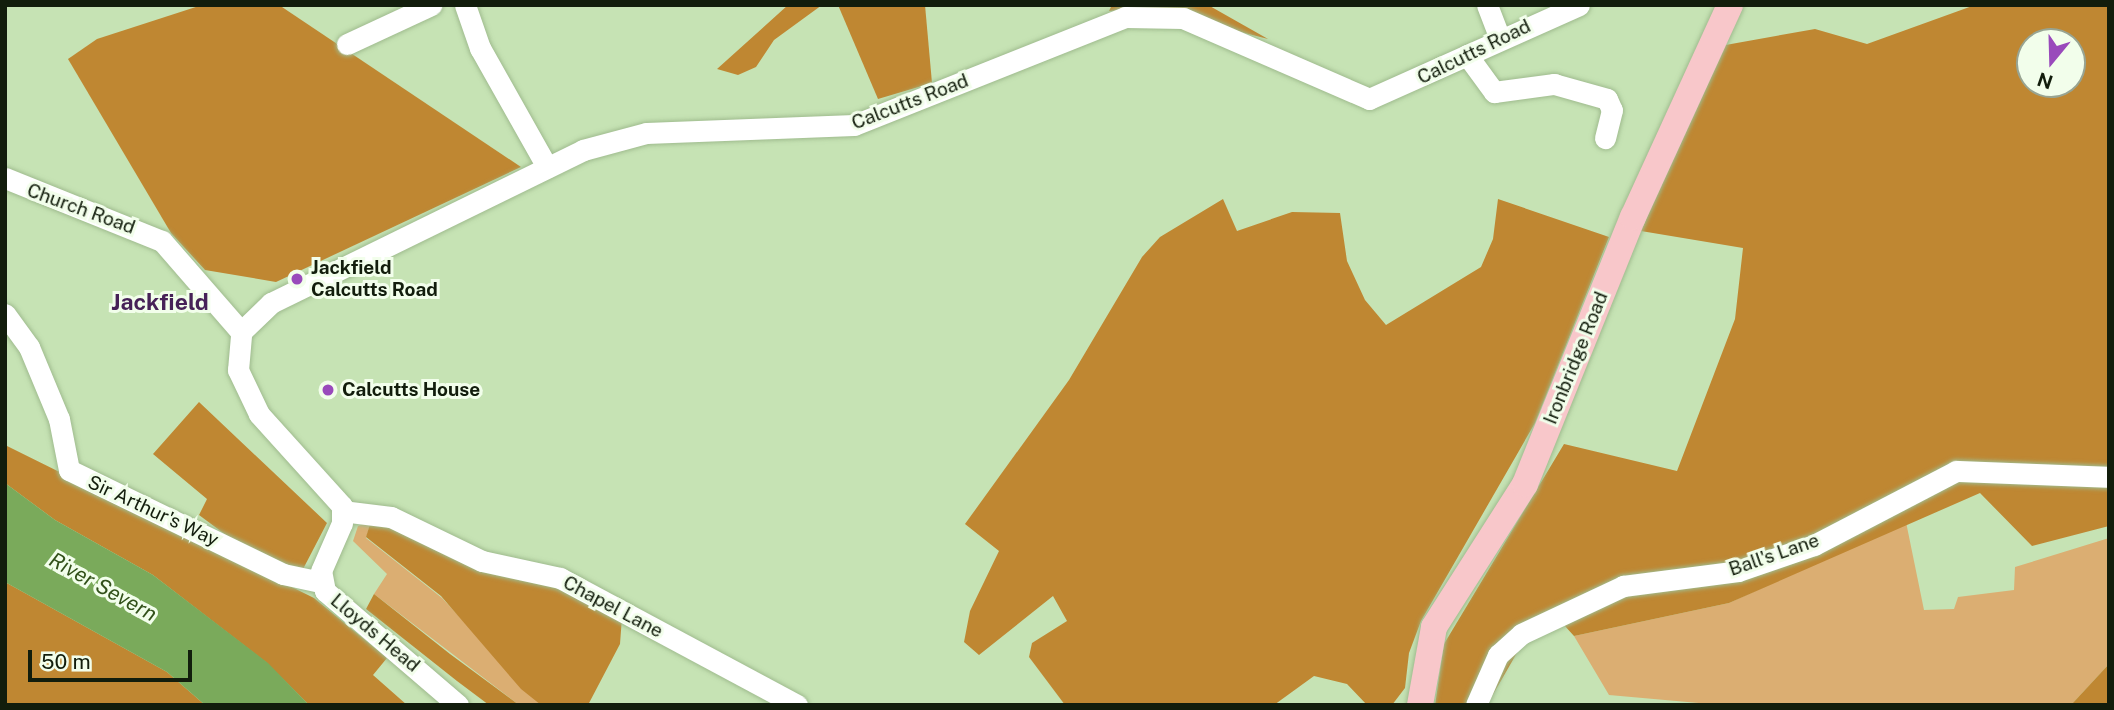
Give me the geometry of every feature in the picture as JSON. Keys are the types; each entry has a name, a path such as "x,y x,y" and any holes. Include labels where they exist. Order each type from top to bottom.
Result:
{"main road":[{"name":"Ironbridge Road","path":"1420,705 1434,627 1525,484 1633,217 1730,5"}],"street":[{"path":"347,44 431,5"},
{"path":"465,5 480,48 547,167"},
{"path":"1487,5 1500,39"},
{"name":"Calcutts Road","path":"241,332 271,303 547,167 646,133 854,125 1125,17 1183,18 1362,99 1381,97 1500,39 1579,5"},
{"path":"1467,55 1494,92 1554,84 1608,99 1612,110 1605,138"},
{"name":"Church Road","path":"5,178 162,241 241,332"},
{"name":"Sir Arthur's Way","path":"5,314 29,347 59,419 69,470 283,574 321,582"},
{"path":"241,332 238,370 259,414 342,511"},
{"name":"Ball's Lane","path":"1476,705 1498,654 1521,634 1623,586 1738,571 1814,545 1956,471 2109,477"},
{"name":"Lloyds Head","path":"342,511 321,582 458,705"},
{"name":"Chapel Lane","path":"342,511 391,517 482,561 560,578 797,705"}],"shaded area":[{"path":"202,5 279,5 521,167 276,282 205,270 171,233 68,59 97,39"},
{"path":"788,5 822,5 774,40 756,67 738,75 717,69"},
{"path":"838,5 925,5 932,83 878,99"},
{"path":"1112,5 1208,5 1268,39 1147,8 1109,11"},
{"path":"1975,5 2109,5 2109,526 2032,546 1980,493 1729,603 1574,636 1564,625 1522,644 1487,705 1435,705 1444,644 1564,444 1677,471 1735,319 1743,248 1641,231 1720,46 1815,29 1867,44"},
{"path":"1223,199 1237,231 1292,212 1340,213 1347,261 1365,300 1386,325 1481,267 1493,239 1498,199 1609,237 1535,423 1421,621 1409,653 1405,688 1392,705 1367,705 1347,684 1314,676 1274,705 1065,705 1029,657 1032,643 1067,621 1053,596 979,655 964,642 970,611 999,551 965,524 1069,380 1142,257 1160,237"},
{"path":"199,402 327,523 302,571 242,547 199,515 207,499 153,454"},
{"path":"5,445 314,598 387,658 373,675 407,705 309,705 267,663 153,575 55,520 5,483"},
{"path":"371,521 366,538 442,598 541,705 519,705 374,594 387,574 353,541 358,526"},
{"path":"371,521 547,581 622,617 620,644 588,705 541,705 521,689 441,596 366,537"},
{"path":"1906,522 1924,610 1954,609 1958,597 2014,590 2015,567 2109,538 2109,664 2071,705 1721,705 1609,695 1574,636 1729,603"},
{"path":"5,582 167,672 205,705 5,705"},
{"path":"374,594 519,705 489,705 457,681 366,609"},
{"path":"2109,664 2109,705 2071,705"}],"water":[{"name":"River Severn","path":"5,483 55,520 153,575 268,663 309,705 205,705 167,672 5,582"}],"place":[{"name":"Jackfield Calcutts Road","path":"297,279"},
{"name":"Calcutts House","path":"328,390"}],"district":[{"name":"Jackfield","path":"160,302"}]}
